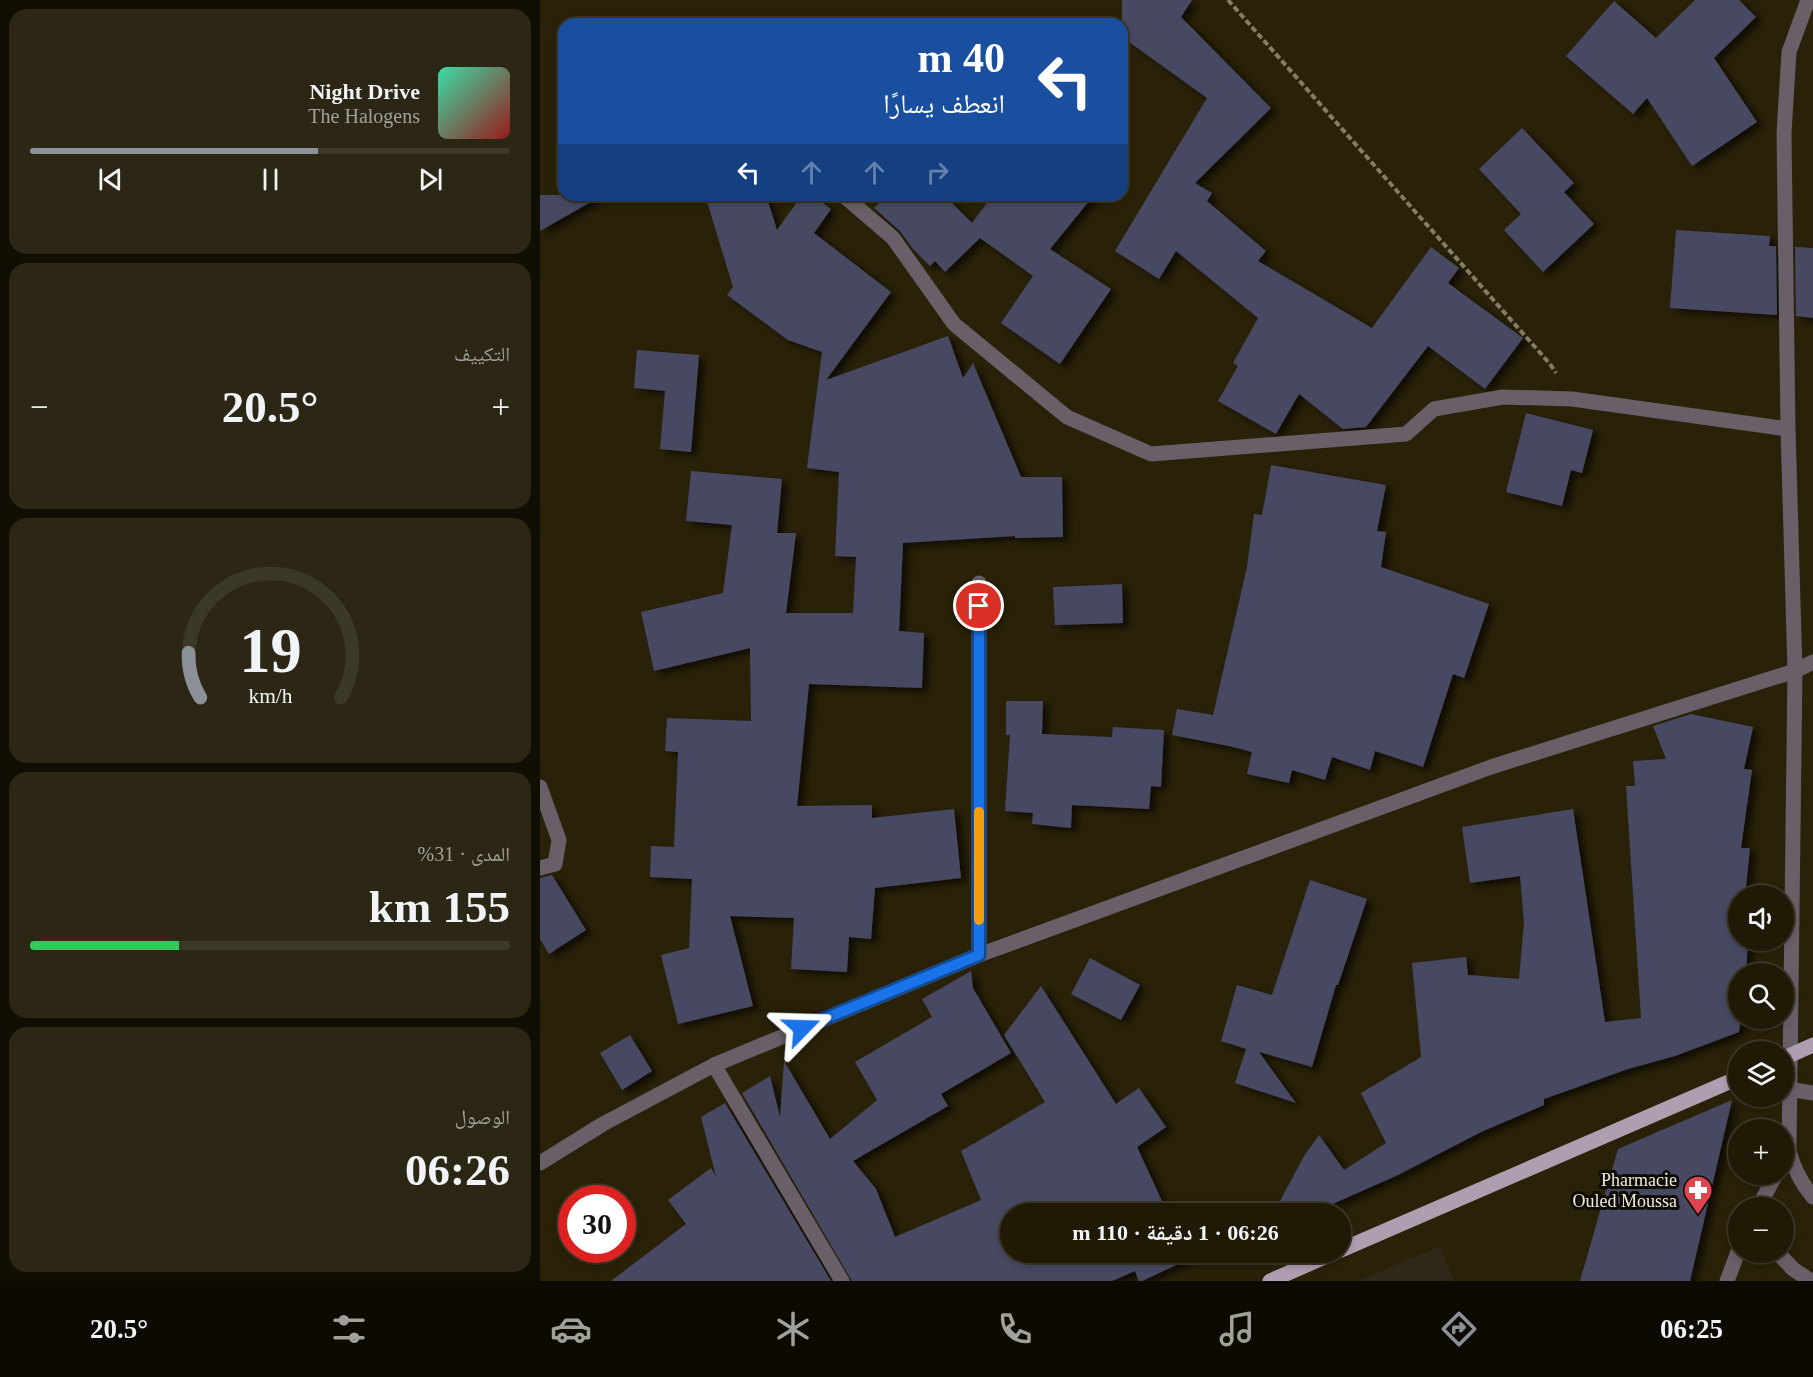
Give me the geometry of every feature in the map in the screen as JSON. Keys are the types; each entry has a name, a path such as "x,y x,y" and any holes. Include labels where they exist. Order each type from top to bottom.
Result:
{"main road":[{"path":"1794,1053 1813,1045"},
{"path":"1351,1246 1728,1082"},
{"path":"1270,1281 1311,1263"}],"street":[{"path":"1786,1041 1795,671 1788,429 1784,133 1789,52 1808,0"},
{"path":"850,201 893,238 954,324 1067,417 1151,454 1406,434 1434,409 1503,397 1572,399 1788,429"},
{"path":"979,583 979,955"},
{"path":"540,1163 603,1124 714,1065 979,955 1491,767 1795,671 1813,662"},
{"path":"540,787 559,840 555,864 540,868"},
{"path":"714,1065 842,1281"},
{"path":"1794,1090 1813,1093"},
{"path":"1794,1168 1813,1197"},
{"path":"1727,1281 1734,1263"},
{"path":"1787,1263 1811,1281"}],"path":[{"path":"1228,0 1550,364 1572,399"}],"shaded area":[{"path":"1440,1246 1454,1281 1357,1281"}],"building":[{"path":"1122,0 1192,0 1181,17 1271,108 1195,183 1212,193 1207,201 1266,251 1258,261 1372,328 1431,247 1459,268 1448,283 1523,338 1485,389 1428,346 1366,427 1343,429 1299,394 1276,434 1218,401 1238,366 1233,363 1258,318 1176,251 1159,279 1115,251 1207,98 1128,41 1128,18 1122,18"},
{"path":"1695,0 1739,0 1756,17 1714,58 1757,122 1692,166 1647,98 1633,114 1566,56 1614,1 1656,38"},
{"path":"1522,128 1574,183 1564,192 1594,224 1543,272 1504,230 1521,214 1479,169"},
{"path":"540,195 558,195 558,201 592,201 540,231"},
{"path":"707,201 768,201 777,230 798,201 820,201 831,209 814,233 891,292 826,380 948,336 963,378 973,363 1021,477 1062,477 1063,537 1015,538 1015,536 903,543 899,631 924,633 922,688 809,684 797,806 872,805 872,818 954,809 961,878 875,888 871,939 849,937 847,972 791,969 794,918 730,916 753,1006 678,1024 661,955 689,948 692,879 650,877 651,846 674,847 678,752 665,751 667,718 751,721 750,648 654,671 641,612 723,593 732,525 686,521 691,471 782,479 777,533 796,533 786,613 853,613 856,557 835,556 839,472 807,468 822,352 788,340 727,295 733,287"},
{"path":"881,201 950,201 972,223 988,201 1089,201 1050,249 1111,289 1060,364 1001,323 1033,276 980,238 945,272 935,261 930,266 913,249 900,231 874,208"},
{"path":"1676,230 1770,236 1769,246 1776,246 1777,315 1670,308"},
{"path":"1795,247 1813,248 1813,318 1796,316"},
{"path":"637,350 699,355 691,452 660,449 665,391 634,388"},
{"path":"1526,413 1593,430 1582,473 1571,470 1562,506 1506,492"},
{"path":"1271,465 1386,485 1377,531 1386,532 1381,567 1489,604 1464,678 1453,674 1423,767 1375,751 1370,770 1332,757 1325,780 1292,770 1289,783 1247,774 1252,752 1172,735 1177,709 1213,715 1247,567 1254,514 1262,515"},
{"path":"1122,584 1123,623 1055,625 1053,587"},
{"path":"1006,701 1043,701 1042,734 1112,737 1113,727 1164,730 1161,787 1151,786 1149,809 1072,805 1071,828 1032,824 1033,813 1005,811 1010,735 1006,735"},
{"path":"1691,714 1753,727 1744,769 1752,770 1741,848 1750,848 1746,885 1728,885 1728,951 1747,951 1747,963 1728,963 1728,1029 1739,1029 1739,1032 1675,1056 1628,1069 1544,1099 1544,1105 1481,1132 1398,1175 1335,1203 1279,1203 1304,1156 1319,1135 1344,1170 1386,1143 1361,1093 1421,1057 1412,963 1466,957 1468,975 1519,979 1524,922 1520,876 1470,883 1462,827 1573,809 1605,1022 1641,1018 1626,786 1635,786 1633,761 1666,759 1653,726"},
{"path":"552,875 586,930 549,954 540,939 540,878"},
{"path":"1310,880 1367,899 1338,985 1336,985 1312,1067 1259,1052 1296,1103 1235,1083 1246,1049 1221,1041 1237,985 1272,995"},
{"path":"1090,958 1140,985 1121,1020 1071,994"},
{"path":"971,971 973,988 1011,1053 941,1094 948,1106 853,1161 876,1189 895,1237 981,1200 961,1151 1045,1102 1004,1035 1041,986 1116,1104 1139,1088 1166,1127 1137,1147 1163,1203 1000,1203 1000,1263 1180,1263 1142,1281 1139,1281 1135,1271 1112,1281 852,1281 742,1093 770,1076 780,1117 784,1061 830,1139 877,1100 855,1062 932,1017 922,999"},
{"path":"630,1035 652,1071 622,1090 600,1053"},
{"path":"1728,1102 1728,1107 1730,1107 1690,1281 1580,1281 1618,1149"},
{"path":"725,1103 831,1281 611,1281 686,1224 668,1200 711,1168 716,1177 701,1117"}],"slow traffic":[{"path":"979,812 979,920"}],"place":[{"name":"Pharmacie Ouled Moussa","path":"1698,1216"}],"route":[{"path":"802,1028 979,955 979,606"}]}
